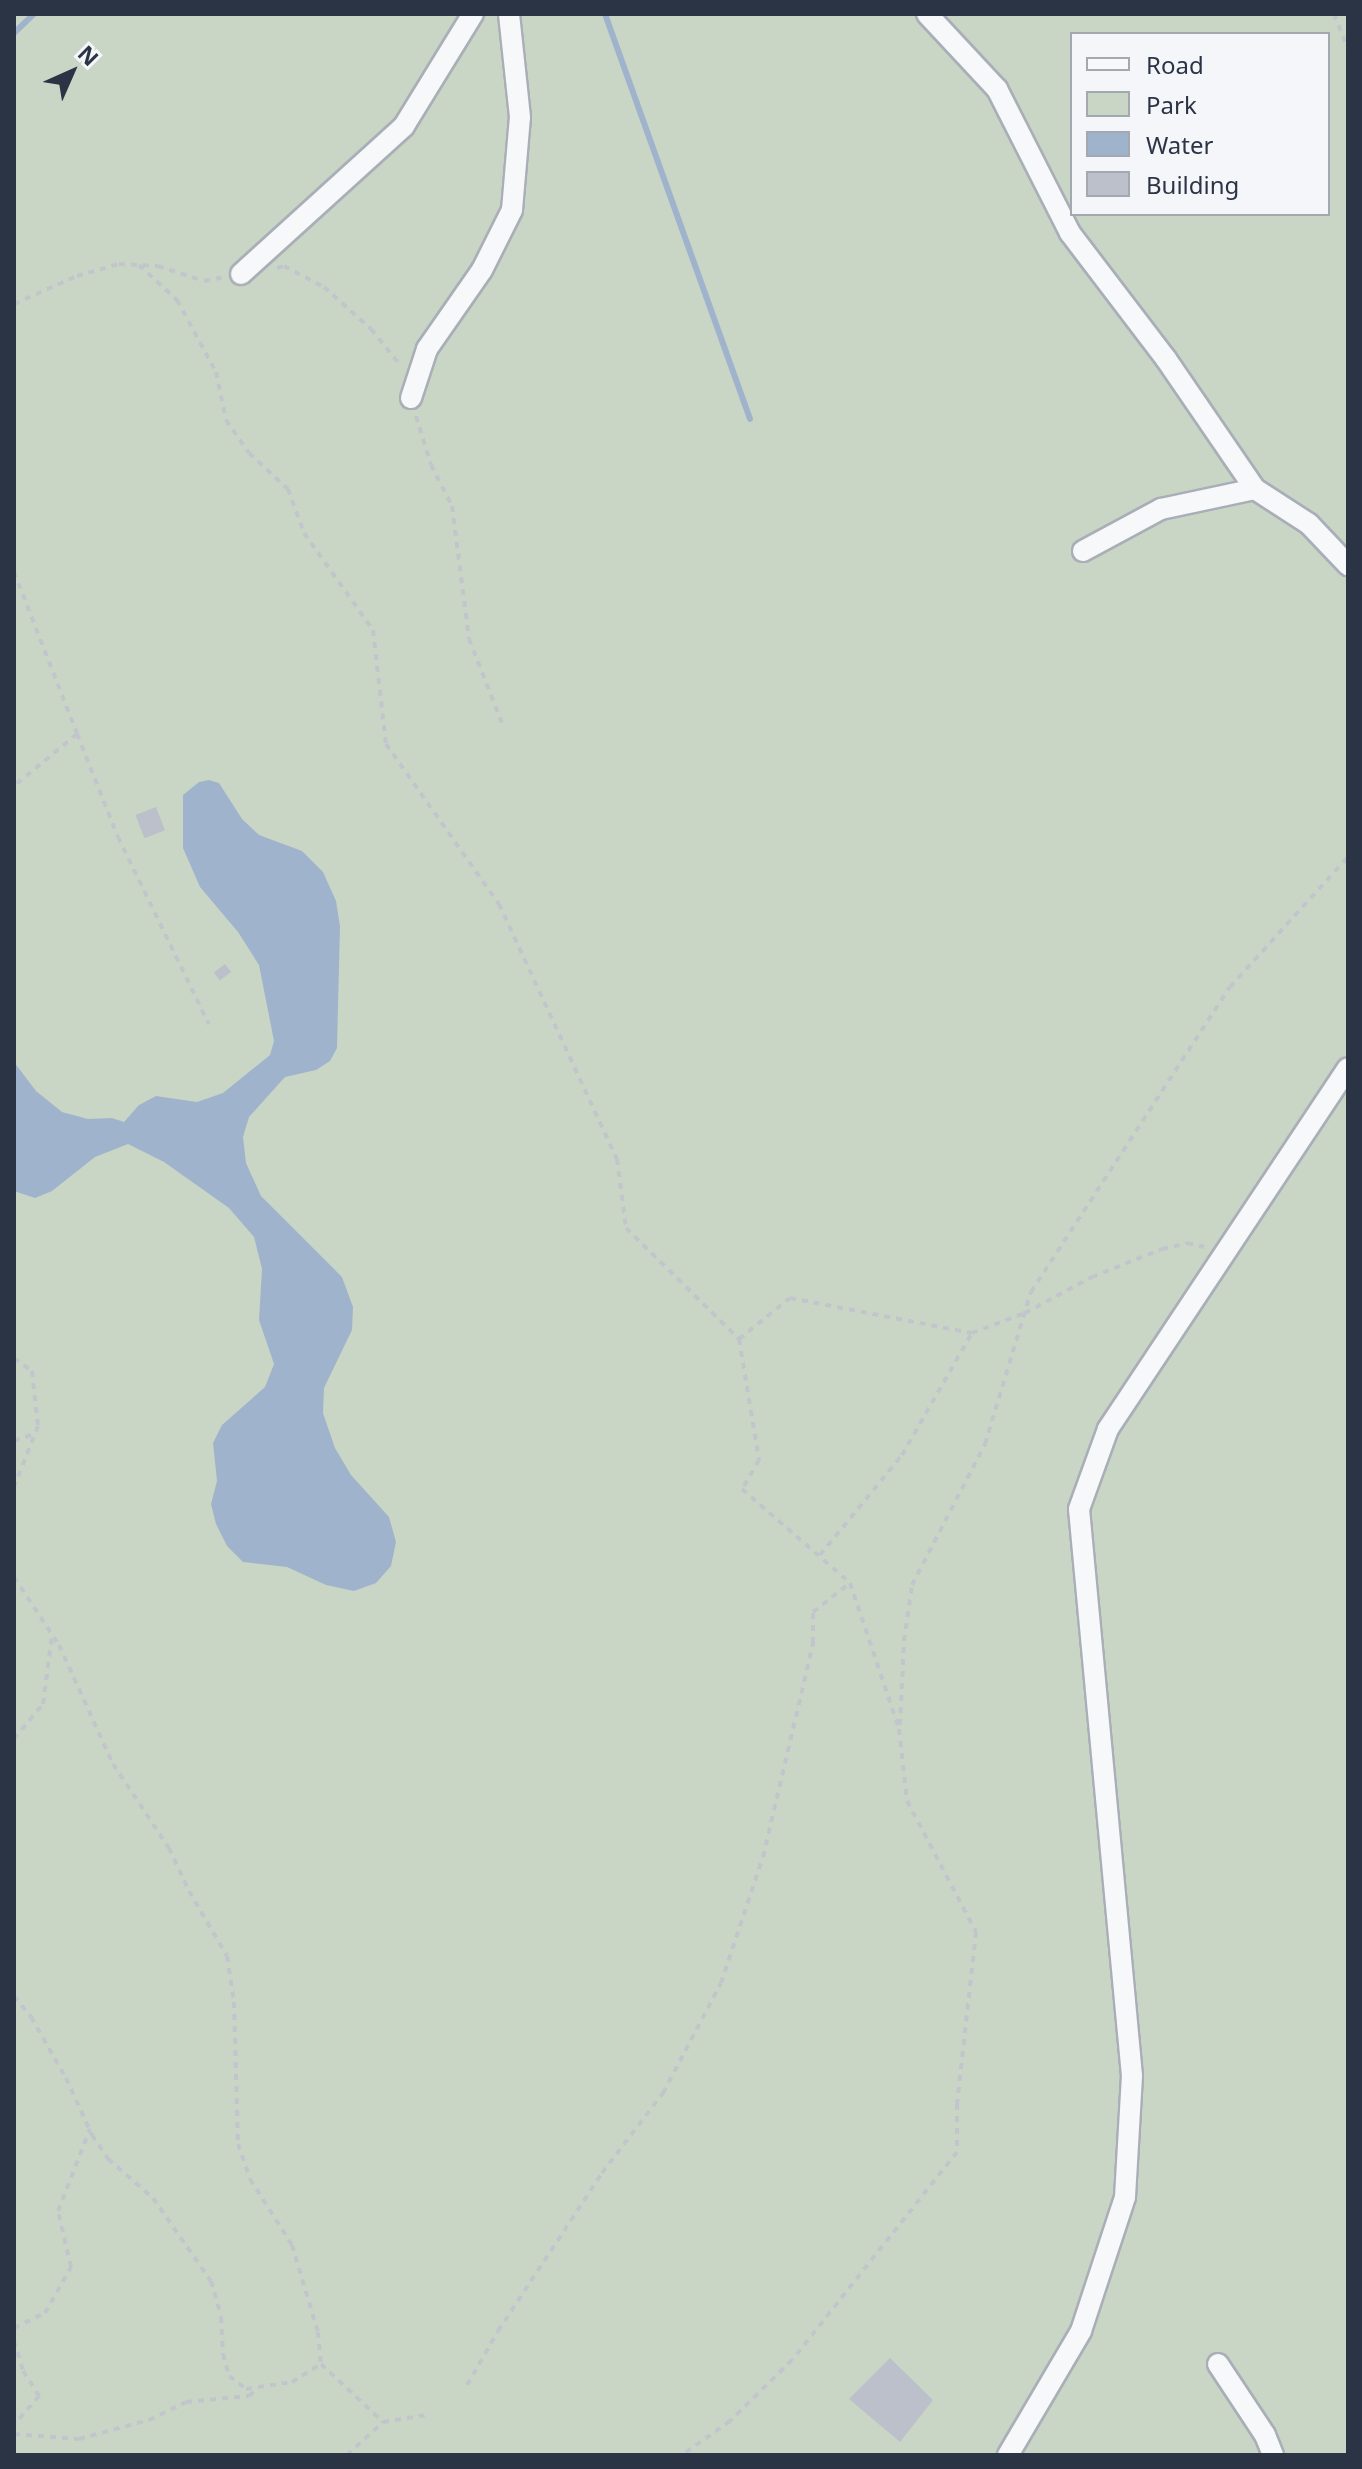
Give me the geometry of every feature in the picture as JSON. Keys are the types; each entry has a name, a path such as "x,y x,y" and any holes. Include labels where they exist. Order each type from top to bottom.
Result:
{"street":[{"path":"241,274 404,126 473,14"},
{"path":"411,398 427,349 482,270 512,210 520,117 509,14"},
{"path":"927,14 997,89 1070,233 1166,359 1255,489 1309,524 1348,565"},
{"path":"1083,551 1161,509 1255,489"},
{"path":"1008,2455 1081,2331 1125,2197 1132,2076 1079,1509 1108,1429 1348,1068"},
{"path":"1218,2364 1268,2452"}],"path":[{"path":"1334,14 1348,49"},
{"path":"15,303 77,276 119,264 158,266 204,281 284,266 324,287 371,329 401,366 431,465 452,506 469,639 502,723"},
{"path":"139,265 177,300 216,372 226,420 249,453 288,489 304,533 373,630 386,744 499,904 617,1159 626,1228 739,1339 759,1460 742,1489 850,1583 899,1729"},
{"path":"14,572 118,837 209,1024"},
{"path":"14,786 77,734"},
{"path":"682,2455 730,2421 792,2360 957,2152 957,2104 976,1932 907,1801 899,1729 904,1641 912,1585 985,1444 1031,1292 1230,987 1348,857"},
{"path":"739,1339 790,1298 972,1333 1025,1313 1092,1277 1162,1249 1187,1243 1223,1253"},
{"path":"819,1556 902,1455 972,1333"},
{"path":"14,1358 32,1371 37,1387 36,1433 14,1487"},
{"path":"14,1441 36,1433"},
{"path":"14,1577 52,1633 113,1764 169,1848 189,1891 227,1956 234,2002 238,2144 250,2179 292,2245 318,2332 321,2364 383,2422"},
{"path":"467,2385 498,2331 602,2173 663,2093 721,1983 763,1857 813,1643 813,1612 850,1583"},
{"path":"14,1739 43,1704 52,1633"},
{"path":"14,1996 31,2017 108,2159 153,2198 191,2248 211,2281 221,2317 223,2354 229,2376 246,2389 292,2382 321,2364"},
{"path":"14,2328 45,2313 71,2267 58,2211 90,2129"},
{"path":"14,2341 23,2371 39,2396 14,2425"},
{"path":"14,2434 79,2439 149,2420 186,2402 249,2396 258,2387"},
{"path":"347,2455 383,2422 426,2415"}],"green space":[{"path":"14,14 1348,14 1348,2455 14,2455"}],"water":[{"path":"209,780 219,783 242,819 259,835 302,851 323,872 336,901 340,926 337,1048 330,1061 316,1070 285,1077 249,1117 243,1137 246,1163 261,1196 342,1277 353,1307 352,1330 324,1388 323,1413 335,1448 351,1475 389,1517 396,1542 391,1566 376,1583 354,1591 326,1585 287,1567 243,1562 227,1546 216,1524 211,1504 217,1481 213,1443 222,1425 265,1387 274,1364 259,1320 262,1269 254,1237 229,1208 164,1162 128,1144 95,1157 52,1191 35,1198 14,1191 14,1062 36,1091 62,1112 88,1119 112,1118 124,1122 139,1105 156,1096 197,1102 223,1093 270,1055 274,1041 259,965 238,932 200,887 183,848 183,795 199,782"}],"building":[{"path":"156,807 165,830 144,838 135,815"},
{"path":"225,964 231,972 220,980 214,972"},
{"path":"890,2358 933,2400 900,2442 849,2399"}],"waterway":[{"path":"14,33 34,14"},
{"path":"605,14 750,419"}]}
